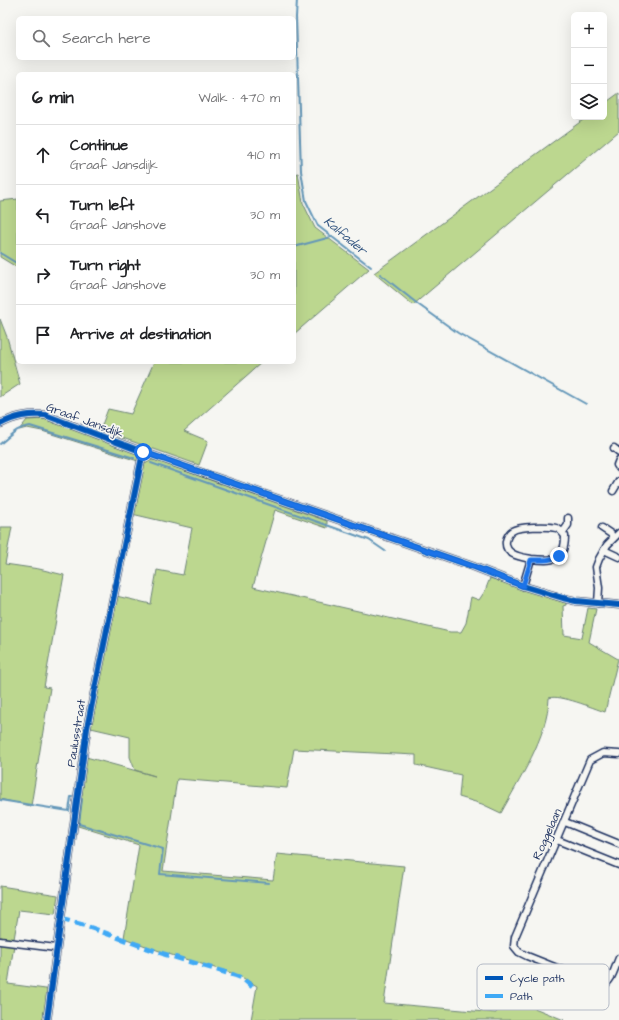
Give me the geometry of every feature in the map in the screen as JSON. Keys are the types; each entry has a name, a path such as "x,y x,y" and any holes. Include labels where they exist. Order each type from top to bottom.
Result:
{"street":[{"name":"Graaf Jansdijk","path":"0,424 19,416 32,414 45,415 143,452 472,566 523,586 563,598 619,605"},
{"path":"614,448 619,452"},
{"name":"Paulusstraat","path":"46,1020 87,728 143,452"},
{"path":"619,460 619,468"},
{"path":"613,491 619,481"},
{"path":"563,532 568,526 568,518"},
{"path":"518,528 555,528 563,532 565,536 565,544 563,551 559,556 553,559 531,560 512,554 508,550 506,540 511,531 518,528"},
{"path":"602,528 611,534 613,538"},
{"path":"598,603 599,588 596,567 604,550 619,533"},
{"path":"604,550 619,557"},
{"path":"523,586 531,560"},
{"name":"Roggelaan","path":"547,964 519,952 514,946 515,937 590,760 603,753 619,754"},
{"path":"565,822 619,844"},
{"path":"557,840 619,865"},
{"path":"0,941 56,948"},
{"name":"Roggelaan","path":"609,981 619,958"}],"green space":[{"path":"619,93 619,131 413,305 374,273 583,120 607,120 607,102"},
{"path":"298,173 303,203 315,228 369,269 296,332 296,174"},
{"path":"16,199 16,267 0,257 0,201"},
{"path":"0,319 7,337 20,384 0,397"},
{"path":"153,364 260,364 184,431 208,441 199,465 100,430 108,409 131,414"},
{"path":"44,419 133,451 137,455 138,461 42,431 27,428 19,430 27,420"},
{"path":"152,460 165,462 221,484 223,483 245,490 246,492 327,521 327,528 275,510 253,587 450,632 461,632 466,623 471,597 479,600 485,591 490,578 566,603 566,605 563,606 564,635 582,638 588,608 596,609 589,642 618,659 605,712 561,698 549,698 544,727 538,742 524,772 501,813 482,804 459,797 461,775 416,765 416,755 294,749 287,788 177,779 163,871 273,880 277,854 404,866 384,1003 496,1013 497,1010 539,1010 564,1020 251,1020 257,986 238,975 165,953 124,938 139,845 78,826 86,757 155,776 135,770 130,757 130,737 91,728 116,596 151,604 157,570 183,575 192,528 132,514 143,465"},
{"path":"0,527 12,527 5,564 39,569 64,575 44,687 50,688 31,806 0,799"},
{"path":"0,886 58,895 55,914 19,910 14,939 0,937"},
{"path":"0,943 14,945 8,984 53,990 49,1020 0,1020"}],"waterway":[{"name":"Kalfader","path":"297,0 296,17 301,171 306,201 318,226 371,267"},
{"path":"296,246 331,237"},
{"path":"0,253 16,263"},
{"name":"Kalfader","path":"380,274 458,333 586,404"},
{"path":"0,444 17,430 30,426 134,458"},
{"path":"151,463 369,540 385,551"},
{"path":"0,800 69,811 72,797"},
{"path":"82,799 79,824 163,849 160,874 269,883"}],"marked path":[{"path":"60,919 83,925 164,954 234,975 242,978 255,989"}],"cycle path":[{"path":"0,424 22,416 45,415 143,452 472,566 523,586 576,601 619,605"},
{"path":"47,1020 87,728 143,452"}],"route":[{"path":"143,452 472,566 523,586 531,560 553,559 559,556"}]}
